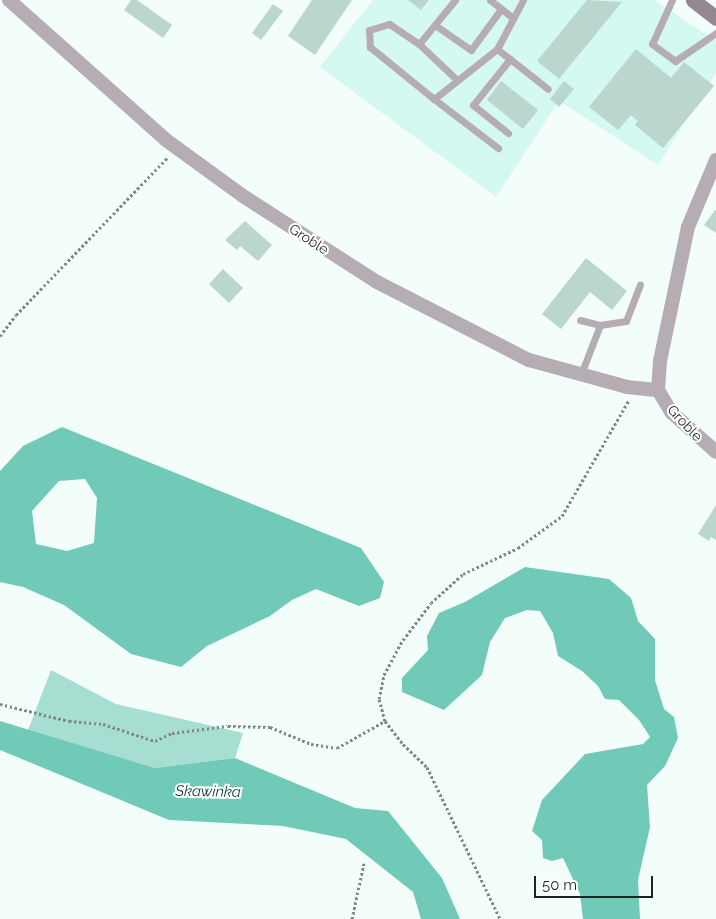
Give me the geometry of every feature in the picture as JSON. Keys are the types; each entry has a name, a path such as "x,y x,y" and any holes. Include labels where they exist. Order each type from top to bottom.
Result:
{"street":[{"name":"Groble","path":"9,0 178,149 243,196 377,282 529,360 627,387 658,390 671,412 716,452"},
{"path":"693,0 716,18"},
{"path":"658,390 660,361 688,227 716,160"}],"lane":[{"path":"419,44 455,0"},
{"path":"490,0 514,18"},
{"path":"434,99 497,49 523,0"},
{"path":"672,0 652,44 675,61 716,33"},
{"path":"435,25 471,50 501,9"},
{"path":"457,80 419,44 389,24 369,30 370,47 498,148"},
{"path":"497,49 548,89"},
{"path":"508,133 473,105 510,59"},
{"path":"580,320 600,325 626,321 640,285"},
{"path":"580,374 600,325"}],"path":[{"path":"0,336 16,315 145,178 178,149"},
{"path":"500,919 427,767 402,744 385,721 379,699 384,675 403,640 431,603 463,574 518,548 562,516 630,402 627,387"},
{"path":"0,704 69,721 102,724 154,742 172,733 228,726 270,727 311,744 337,748 385,721"},
{"path":"352,919 364,864"}],"shaded area":[{"path":"373,0 654,0 716,41 716,73 658,165 559,101 496,197 320,67"},
{"path":"51,670 116,704 243,733 235,758 155,768 28,730"}],"water":[{"path":"62,427 361,548 384,582 380,598 359,606 316,589 292,600 270,616 207,646 181,667 131,654 64,605 23,587 0,582 0,471 23,446","holes":["85,479 97,498 94,543 67,551 36,544 32,511 59,481"]},
{"path":"525,567 609,579 631,598 638,621 655,639 655,680 664,709 674,717 678,738 665,766 647,785 650,827 638,880 640,919 583,919 580,894 563,858 552,861 543,858 542,840 532,831 542,800 585,754 643,744 650,737 639,720 619,700 605,699 598,686 582,671 558,656 553,633 540,611 527,610 505,618 490,642 482,675 444,710 402,692 402,678 428,650 427,636 439,613 465,602"},
{"name":"Skawinka","path":"0,721 155,768 235,758 355,808 388,811 442,878 460,919 421,919 413,892 346,839 283,826 169,820 0,750"}],"building":[{"path":"131,0 137,0 172,25 163,38 124,10"},
{"path":"312,0 352,0 315,55 288,36"},
{"path":"408,0 429,0 421,10"},
{"path":"587,0 622,2 559,79 537,61"},
{"path":"273,4 283,11 261,40 252,33"},
{"path":"636,49 671,78 684,62 714,86 663,148 635,125 638,121 631,115 618,130 589,107"},
{"path":"501,81 538,110 523,129 487,100"},
{"path":"564,81 574,89 559,107 550,99"},
{"path":"716,211 716,233 704,225"},
{"path":"245,221 272,245 258,261 240,246 237,250 225,240"},
{"path":"586,258 627,291 612,310 590,292 561,329 542,314"},
{"path":"223,269 243,288 229,303 209,284"},
{"path":"716,505 716,540 711,537 709,541 698,534"}]}
